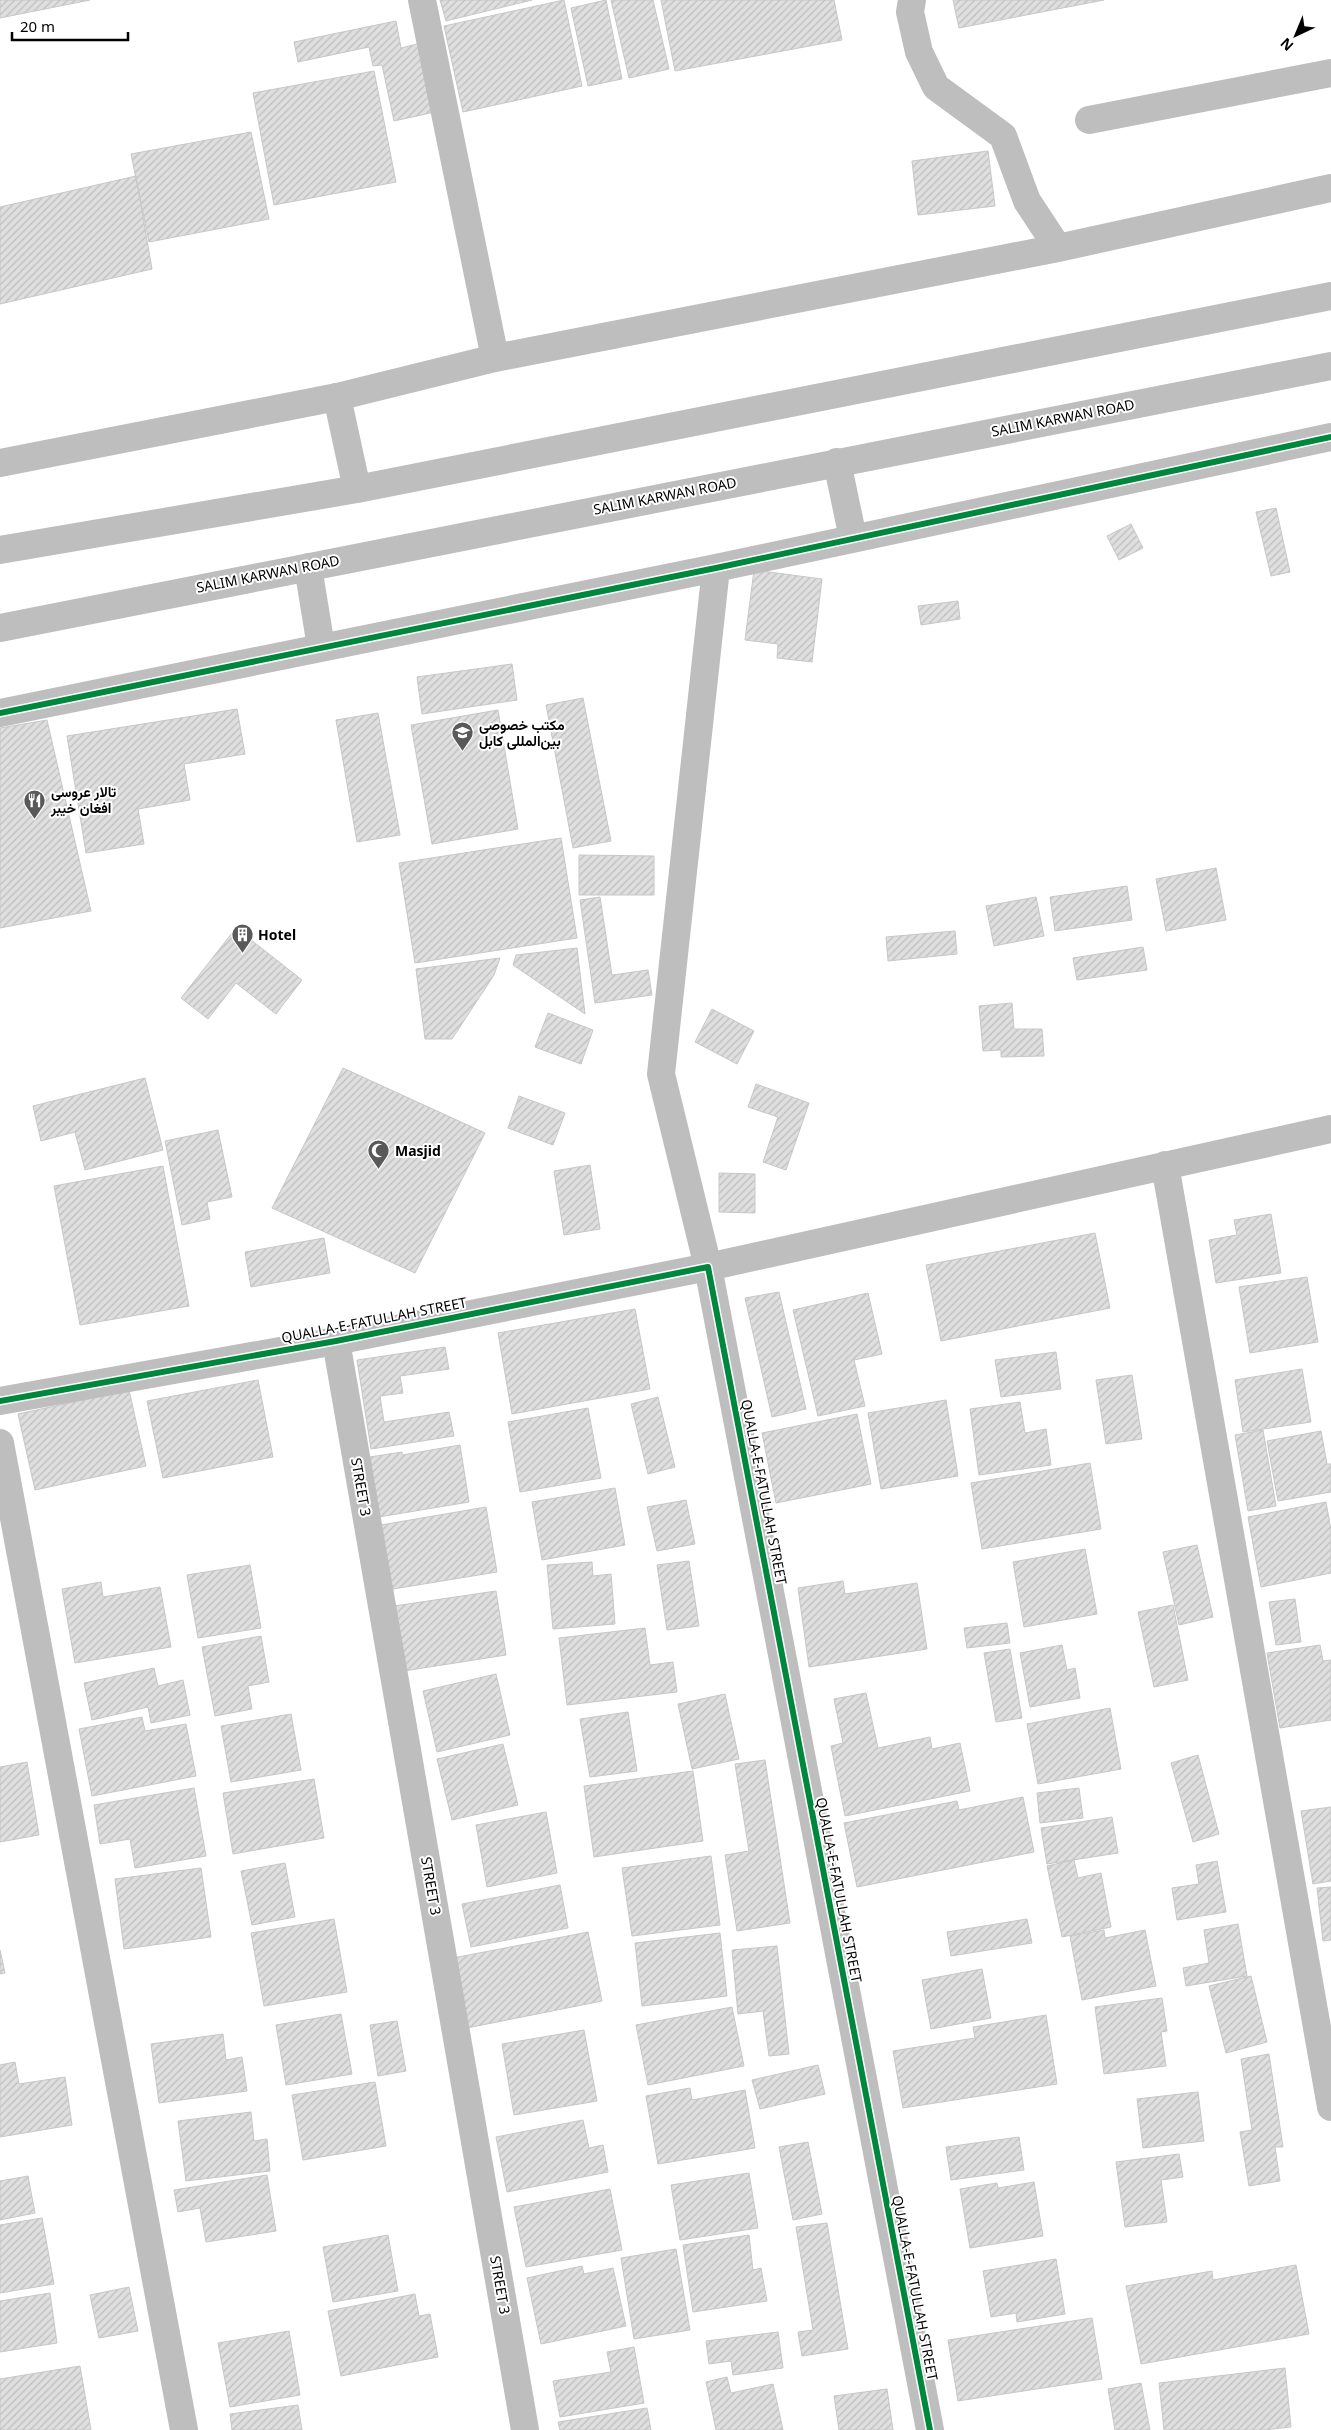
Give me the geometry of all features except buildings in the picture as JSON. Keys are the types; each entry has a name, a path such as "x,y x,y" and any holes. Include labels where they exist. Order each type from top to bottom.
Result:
{"street":[{"path":"422,0 494,358"},
{"path":"912,0 910,12 919,52 936,87 1003,136 1027,201 1058,248"},
{"path":"1089,120 1331,73"},
{"path":"0,463 337,397 494,358 1058,248 1331,188"},
{"path":"7,545 357,489 1331,296"},
{"name":"SALIM KARWAN ROAD","path":"0,628 1331,366"},
{"path":"337,397 357,489"},
{"path":"0,713 716,568 1331,437"},
{"path":"837,462 853,538"},
{"path":"308,567 321,647"},
{"path":"716,568 661,1074 708,1266 1331,1129"},
{"path":"1165,1165 1331,2107"},
{"name":"QUALLA-E-FATULLAH STREET","path":"0,1401 336,1341 708,1266 930,2430"},
{"name":"STREET 3","path":"336,1341 525,2430"},
{"path":"0,1443 184,2430"}],"cycle path":[{"path":"0,713 716,568 1331,437"},
{"path":"0,1401 336,1341 708,1267 930,2430"}],"place":[{"name":"مکتب خصوصی بین‌المللی کابل","path":"463,752"},
{"name":"تالار عروسی افغان خیبر","path":"35,819"},
{"name":"Hotel","path":"242,954"},
{"name":"Masjid","path":"379,1170"}]}
